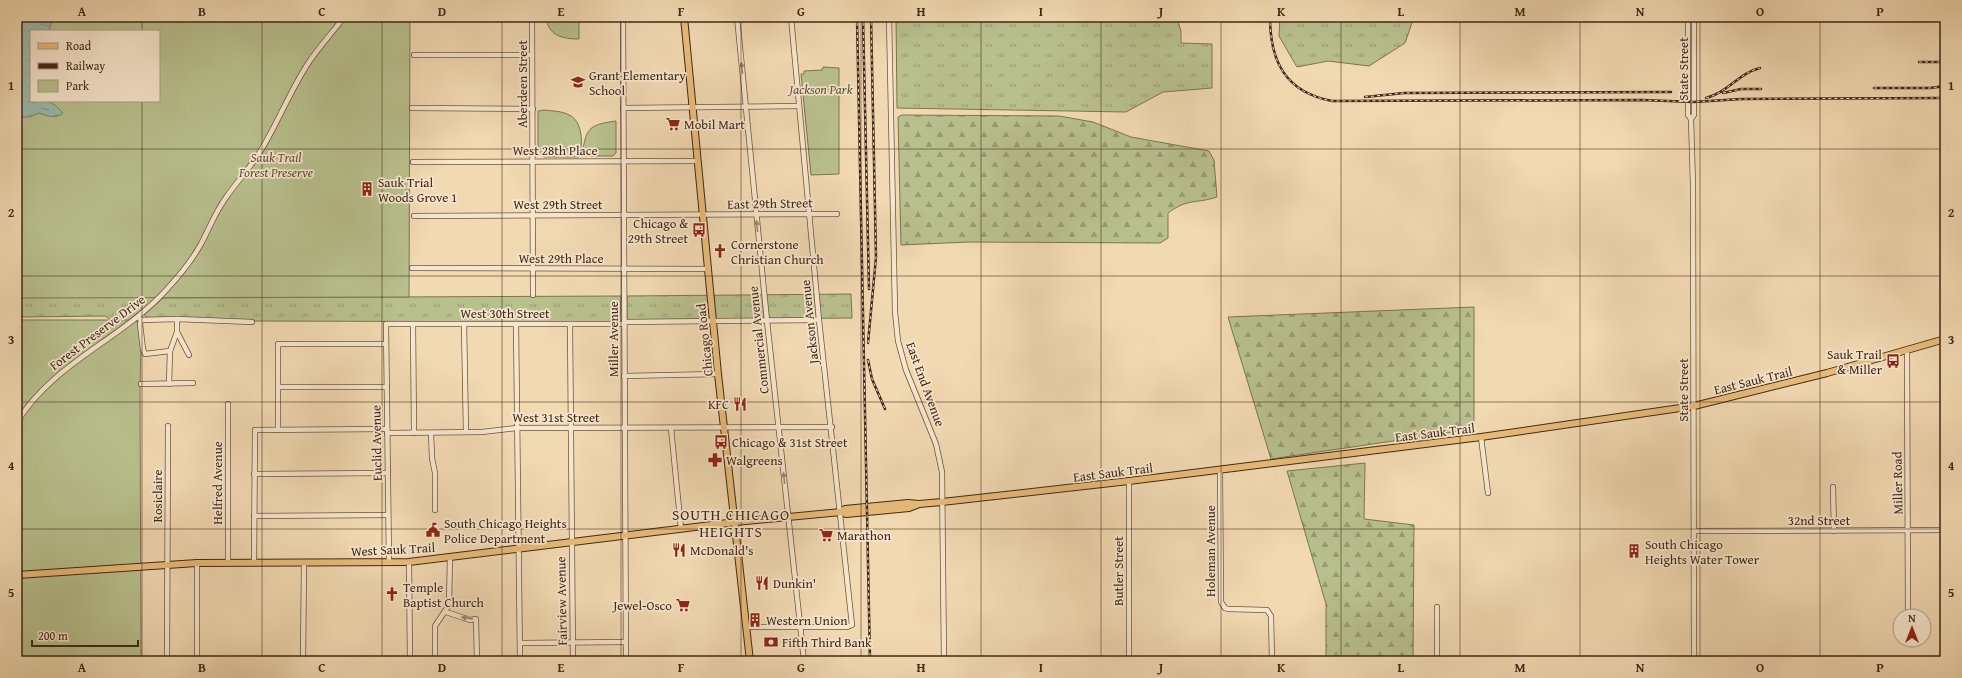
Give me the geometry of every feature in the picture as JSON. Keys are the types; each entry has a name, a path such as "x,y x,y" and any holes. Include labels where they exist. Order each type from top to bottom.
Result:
{"main road":[{"name":"Chicago Road","path":"684,17 718,374 736,522 750,661"},
{"name":"East Sauk Trail","path":"865,510 908,503 919,504 942,502 1220,470 1481,437 1694,406 1827,373 1945,339"},
{"name":"West Sauk Trail","path":"17,575 197,563 409,562 736,522 841,512 845,509 865,510"}],"street":[{"name":"Forest Preserve Drive","path":"17,422 34,398 65,368 140,318 168,289 196,251 224,199 269,137 309,62 344,17"},
{"name":"Aberdeen Street","path":"532,17 533,295"},
{"name":"Miller Avenue","path":"623,17 626,661"},
{"name":"Commercial Avenue","path":"737,17 766,321 804,661"},
{"name":"Jackson Avenue","path":"791,17 819,320 832,427 852,625 847,627 800,627"},
{"name":"East End Avenue","path":"889,17 895,312 898,341 906,370 936,444 942,472 944,661"},
{"name":"State Street","path":"1688,17 1688,115 1691,119 1694,406 1694,661"},
{"name":"State Street","path":"1691,119 1694,115 1694,17"},
{"path":"414,55 532,55"},
{"path":"623,108 799,106"},
{"path":"412,108 533,109"},
{"name":"West 28th Place","path":"413,162 697,161"},
{"name":"East 29th Street","path":"703,215 809,213 837,214"},
{"name":"West 29th Street","path":"414,216 703,215"},
{"name":"West 29th Place","path":"412,268 708,269"},
{"name":"Forest Preserve Drive","path":"140,318 143,349 146,354 170,351"},
{"path":"140,318 252,322"},
{"path":"169,384 170,351 177,332 177,319"},
{"name":"West 30th Street","path":"386,324 570,324 819,320"},
{"name":"Euclid Avenue","path":"386,324 389,562"},
{"path":"413,324 414,433"},
{"path":"464,324 466,432"},
{"path":"516,324 520,661"},
{"name":"Fairview Avenue","path":"570,324 573,661"},
{"path":"177,332 189,355"},
{"path":"278,430 278,344 386,344"},
{"name":"Miller Road","path":"1907,350 1908,608"},
{"path":"624,376 718,374"},
{"path":"141,384 193,383"},
{"path":"278,388 387,387"},
{"name":"Helfred Avenue","path":"228,404 228,563"},
{"name":"Rosiclaire","path":"167,661 168,426"},
{"name":"West 31st Street","path":"254,474 255,430 387,431 431,433 482,432 517,428 832,427"},
{"path":"671,428 681,529"},
{"path":"431,433 432,458 435,473 435,510"},
{"path":"1481,437 1488,493"},
{"name":"Holeman Avenue","path":"1220,470 1221,602 1228,609 1267,610 1271,616 1272,661"},
{"path":"254,562 254,474 388,473"},
{"name":"Butler Street","path":"1129,481 1130,661"},
{"path":"1833,487 1834,531"},
{"path":"254,516 388,515"},
{"name":"32nd Street","path":"1694,531 1945,530"},
{"path":"435,661 435,626 446,612 450,596 450,557"},
{"path":"409,562 410,661"},
{"path":"197,563 197,661"},
{"path":"303,661 304,563"},
{"path":"1437,607 1438,661"},
{"path":"446,612 470,620 476,619 476,661"},
{"path":"746,627 800,627"},
{"path":"520,643 626,642"}],"green space":[{"name":"Sauk Trail Forest Preserve","path":"17,17 410,17 409,297 17,298"},
{"path":"546,17 579,17 579,39 557,35 550,28"},
{"path":"896,17 1177,17 1181,32 1181,43 1212,44 1212,88 1163,92 1126,112 897,108"},
{"path":"1280,17 1414,17 1405,43 1369,66 1328,61 1297,67 1279,36"},
{"name":"Jackson Park","path":"823,67 839,68 839,174 811,175 801,74 804,74 804,71 822,70"},
{"path":"544,110 565,113 575,119 581,135 579,157 544,157 538,152 538,111"},
{"path":"902,115 1059,116 1093,122 1131,137 1209,151 1214,160 1217,197 1187,203 1168,213 1168,238 1160,243 968,242 901,245 898,117"},
{"path":"616,121 616,153 613,156 582,156 585,139 590,130 599,124"},
{"path":"134,292 157,298 121,326 105,316 17,317 17,298"},
{"path":"851,294 852,318 627,320 627,296"},
{"path":"621,296 620,321 617,322 258,321 158,318 147,317 144,315 163,298"},
{"path":"1474,307 1474,429 1271,459 1228,317"},
{"path":"17,320 129,320 138,322 141,348 141,661 17,661"},
{"path":"1365,463 1364,519 1414,525 1413,661 1326,661 1326,604 1287,471"}],"water":[{"path":"17,17 53,17 49,30 30,30 30,102 52,103 63,113 57,116 39,113 30,117 17,117"}],"railway":[{"path":"857,17 870,661"},
{"path":"863,17 869,289"},
{"path":"868,343 876,257 871,17"},
{"path":"1270,17 1273,47 1277,61 1283,72 1302,90 1316,97 1332,101 1642,100 1694,102 1741,99 1945,98"},
{"path":"1919,62 1945,62"},
{"path":"1706,98 1720,92 1746,74 1760,68"},
{"path":"1874,88 1930,88 1945,86"},
{"path":"1723,93 1741,89 1761,89"},
{"path":"1365,97 1404,93 1671,92"},
{"path":"868,360 872,379 885,409"}],"place":[{"name":"Grant Elementary School","path":"578,82"},
{"name":"Mobil Mart","path":"673,124"},
{"name":"Sauk Trial Woods Grove 1","path":"367,189"},
{"name":"Chicago & 29th Street","path":"699,230"},
{"name":"Cornerstone Christian Church","path":"720,251"},
{"name":"Sauk Trail & Miller","path":"1893,361"},
{"name":"KFC","path":"740,404"},
{"name":"Chicago & 31st Street","path":"721,442"},
{"name":"Walgreens","path":"715,460"},
{"name":"South Chicago Heights Police Department","path":"433,530"},
{"name":"Marathon","path":"826,535"},
{"name":"McDonald's","path":"679,550"},
{"name":"South Chicago Heights Water Tower","path":"1634,551"},
{"name":"Dunkin'","path":"762,583"},
{"name":"Temple Baptist Church","path":"392,594"},
{"name":"Jewel-Osco","path":"683,605"},
{"name":"Western Union","path":"755,620"},
{"name":"Fifth Third Bank","path":"771,642"}],"district":[{"name":"SOUTH CHICAGO HEIGHTS","path":"731,524"}]}
